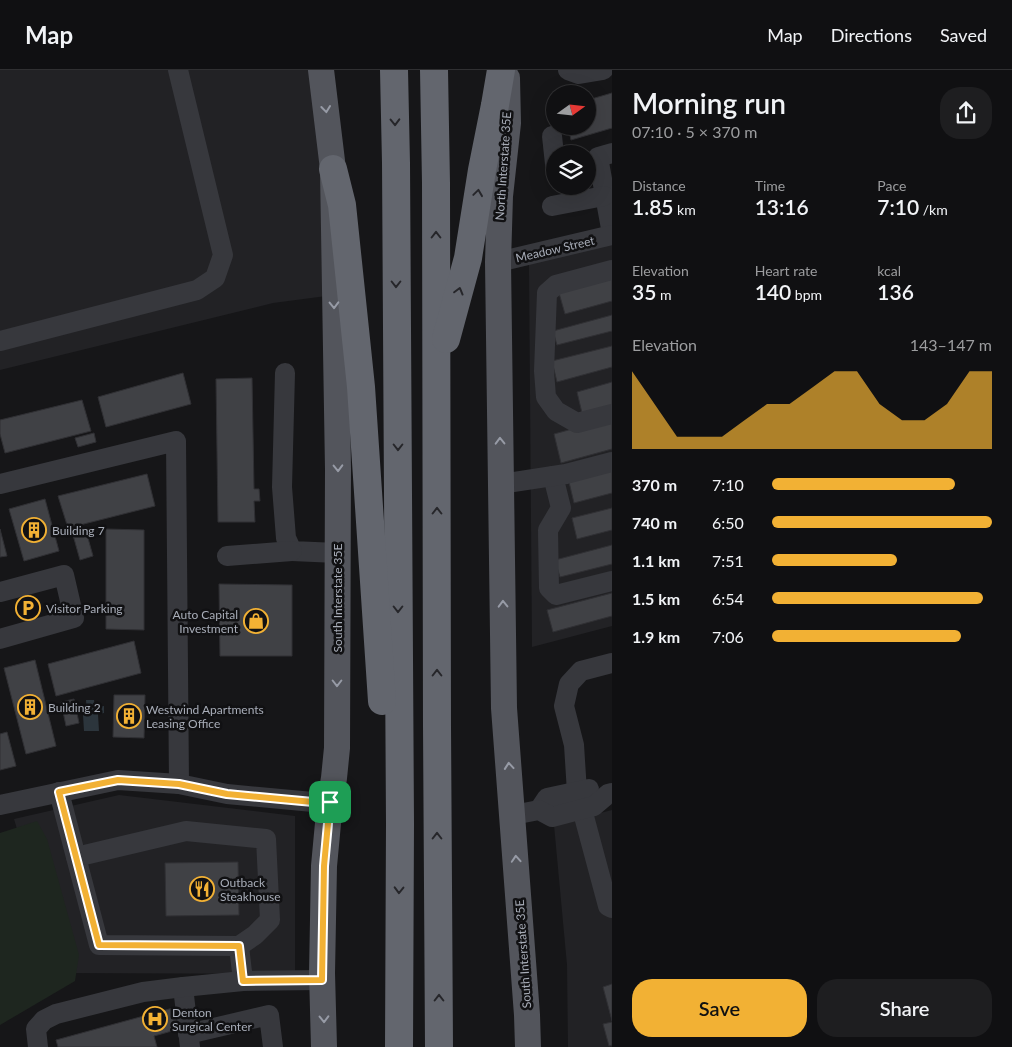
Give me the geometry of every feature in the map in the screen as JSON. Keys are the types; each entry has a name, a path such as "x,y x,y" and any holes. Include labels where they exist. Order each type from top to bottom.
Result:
{"highway":[{"path":"394,70 400,824 398,1047"},
{"path":"434,70 439,1047"},
{"path":"437,372 468,258 501,70"},
{"path":"332,159 342,205 350,271 361,387 382,700 400,824"}],"main road":[{"path":"321,70 332,159"},
{"name":"North Interstate 35E","path":"498,262 500,196 508,123 507,70"},
{"name":"South Interstate 35E","path":"324,1047 322,980 324,866 337,748 338,469 332,159"},
{"name":"South Interstate 35E","path":"498,262 504,708 528,1047"}],"street":[{"path":"0,341 197,290 215,278 224,255 178,70"},
{"path":"568,70 579,74 603,70"},
{"path":"552,136 553,145"},
{"path":"599,157 612,235"},
{"path":"552,206 604,196"},
{"name":"Meadow Street","path":"498,262 612,235"},
{"path":"612,270 556,284 547,293 544,371 546,397 556,411 577,423 612,414"},
{"path":"285,373 282,487 286,538 292,551"},
{"path":"0,484 176,441 179,784"},
{"path":"501,484 566,474 612,462"},
{"path":"553,476 561,508 548,530 549,588 556,595 612,581"},
{"path":"227,556 292,551 338,553"},
{"path":"0,592 64,575 74,618 0,639"},
{"path":"612,663 581,671 569,684 564,706 574,745 580,800 608,906 612,908"},
{"path":"0,804 118,780 179,784 227,794 330,802"},
{"path":"513,815 539,810 547,798 580,800 592,788 610,793"},
{"path":"59,792 99,945 239,946 255,936 270,920 266,838 186,831 76,857"},
{"path":"239,946 243,981"},
{"path":"38,1047 36,1029 44,1020 56,1014 143,992 243,981 322,980"},
{"path":"183,987 189,1041 269,1016 273,1047"}],"shaded area":[{"path":"0,70 311,70 334,295 273,303 0,370"},
{"path":"612,242 612,626 532,647 529,263"},
{"path":"86,700 94,700 95,707 104,706 104,713 98,714 99,731 84,731 83,715 87,714"},
{"path":"119,795 295,816 295,974 60,973 14,819"},
{"path":"612,810 612,1047 568,1047 567,965 554,825"},
{"path":"37,821 47,839 79,955 75,981 0,1025 0,833"}],"building":[{"path":"612,93 612,128 596,133 596,98"},
{"path":"570,135 588,135 571,140"},
{"path":"612,279 612,301 565,314 559,293"},
{"path":"612,315 612,331 557,345 553,331"},
{"path":"612,346 612,367 557,382 552,361"},
{"path":"183,373 191,404 106,427 98,397"},
{"path":"252,378 254,489 259,489 260,501 254,501 255,522 218,522 216,379"},
{"path":"612,382 612,405 582,413 577,392"},
{"path":"82,400 91,431 5,453 0,434 0,420"},
{"path":"612,418 612,449 561,463 554,434"},
{"path":"94,433 96,442 78,447 75,438"},
{"path":"612,471 612,493 574,503 569,482"},
{"path":"147,474 155,506 68,528 58,496"},
{"name":"Building 7","path":"45,499 59,551 24,561 9,509"},
{"path":"612,508 612,530 577,539 572,518"},
{"path":"0,529 7,556 0,557"},
{"path":"106,529 144,530 144,630 106,629"},
{"path":"86,531 93,556 80,560 73,535"},
{"path":"612,545 612,564 560,577 555,560"},
{"name":"Auto Capital Investment","path":"219,584 292,585 292,656 220,656"},
{"path":"612,593 612,616 553,632 547,610"},
{"path":"134,641 141,673 56,696 48,664"},
{"name":"Building 2","path":"35,660 56,746 26,754 4,668"},
{"name":"Westwind Apartments Leasing Office","path":"114,695 145,695 144,738 113,737"},
{"path":"74,699 79,723 66,726 61,702"},
{"path":"7,732 16,766 0,770 0,734"},
{"name":"Outback Steakhouse","path":"238,862 239,915 166,916 165,863"},
{"path":"612,984 612,1021 603,987"},
{"name":"Denton Surgical Center","path":"173,1008 179,1029 154,1036 157,1047 58,1047 56,1040"},
{"path":"612,1022 612,1045 609,1046 603,1024"}],"place":[{"name":"Building 7","path":"34,530"},
{"name":"Visitor Parking","path":"28,608"},
{"name":"Auto Capital Investment","path":"256,621"},
{"name":"Building 2","path":"30,707"},
{"name":"Westwind Apartments Leasing Office","path":"129,716"},
{"name":"Outback Steakhouse","path":"202,889"},
{"name":"Denton Surgical Center","path":"155,1019"}],"route":[{"path":"118,780 179,784 227,794 330,802 324,866 322,980 243,981 239,946 99,945 59,792 118,780"}]}
